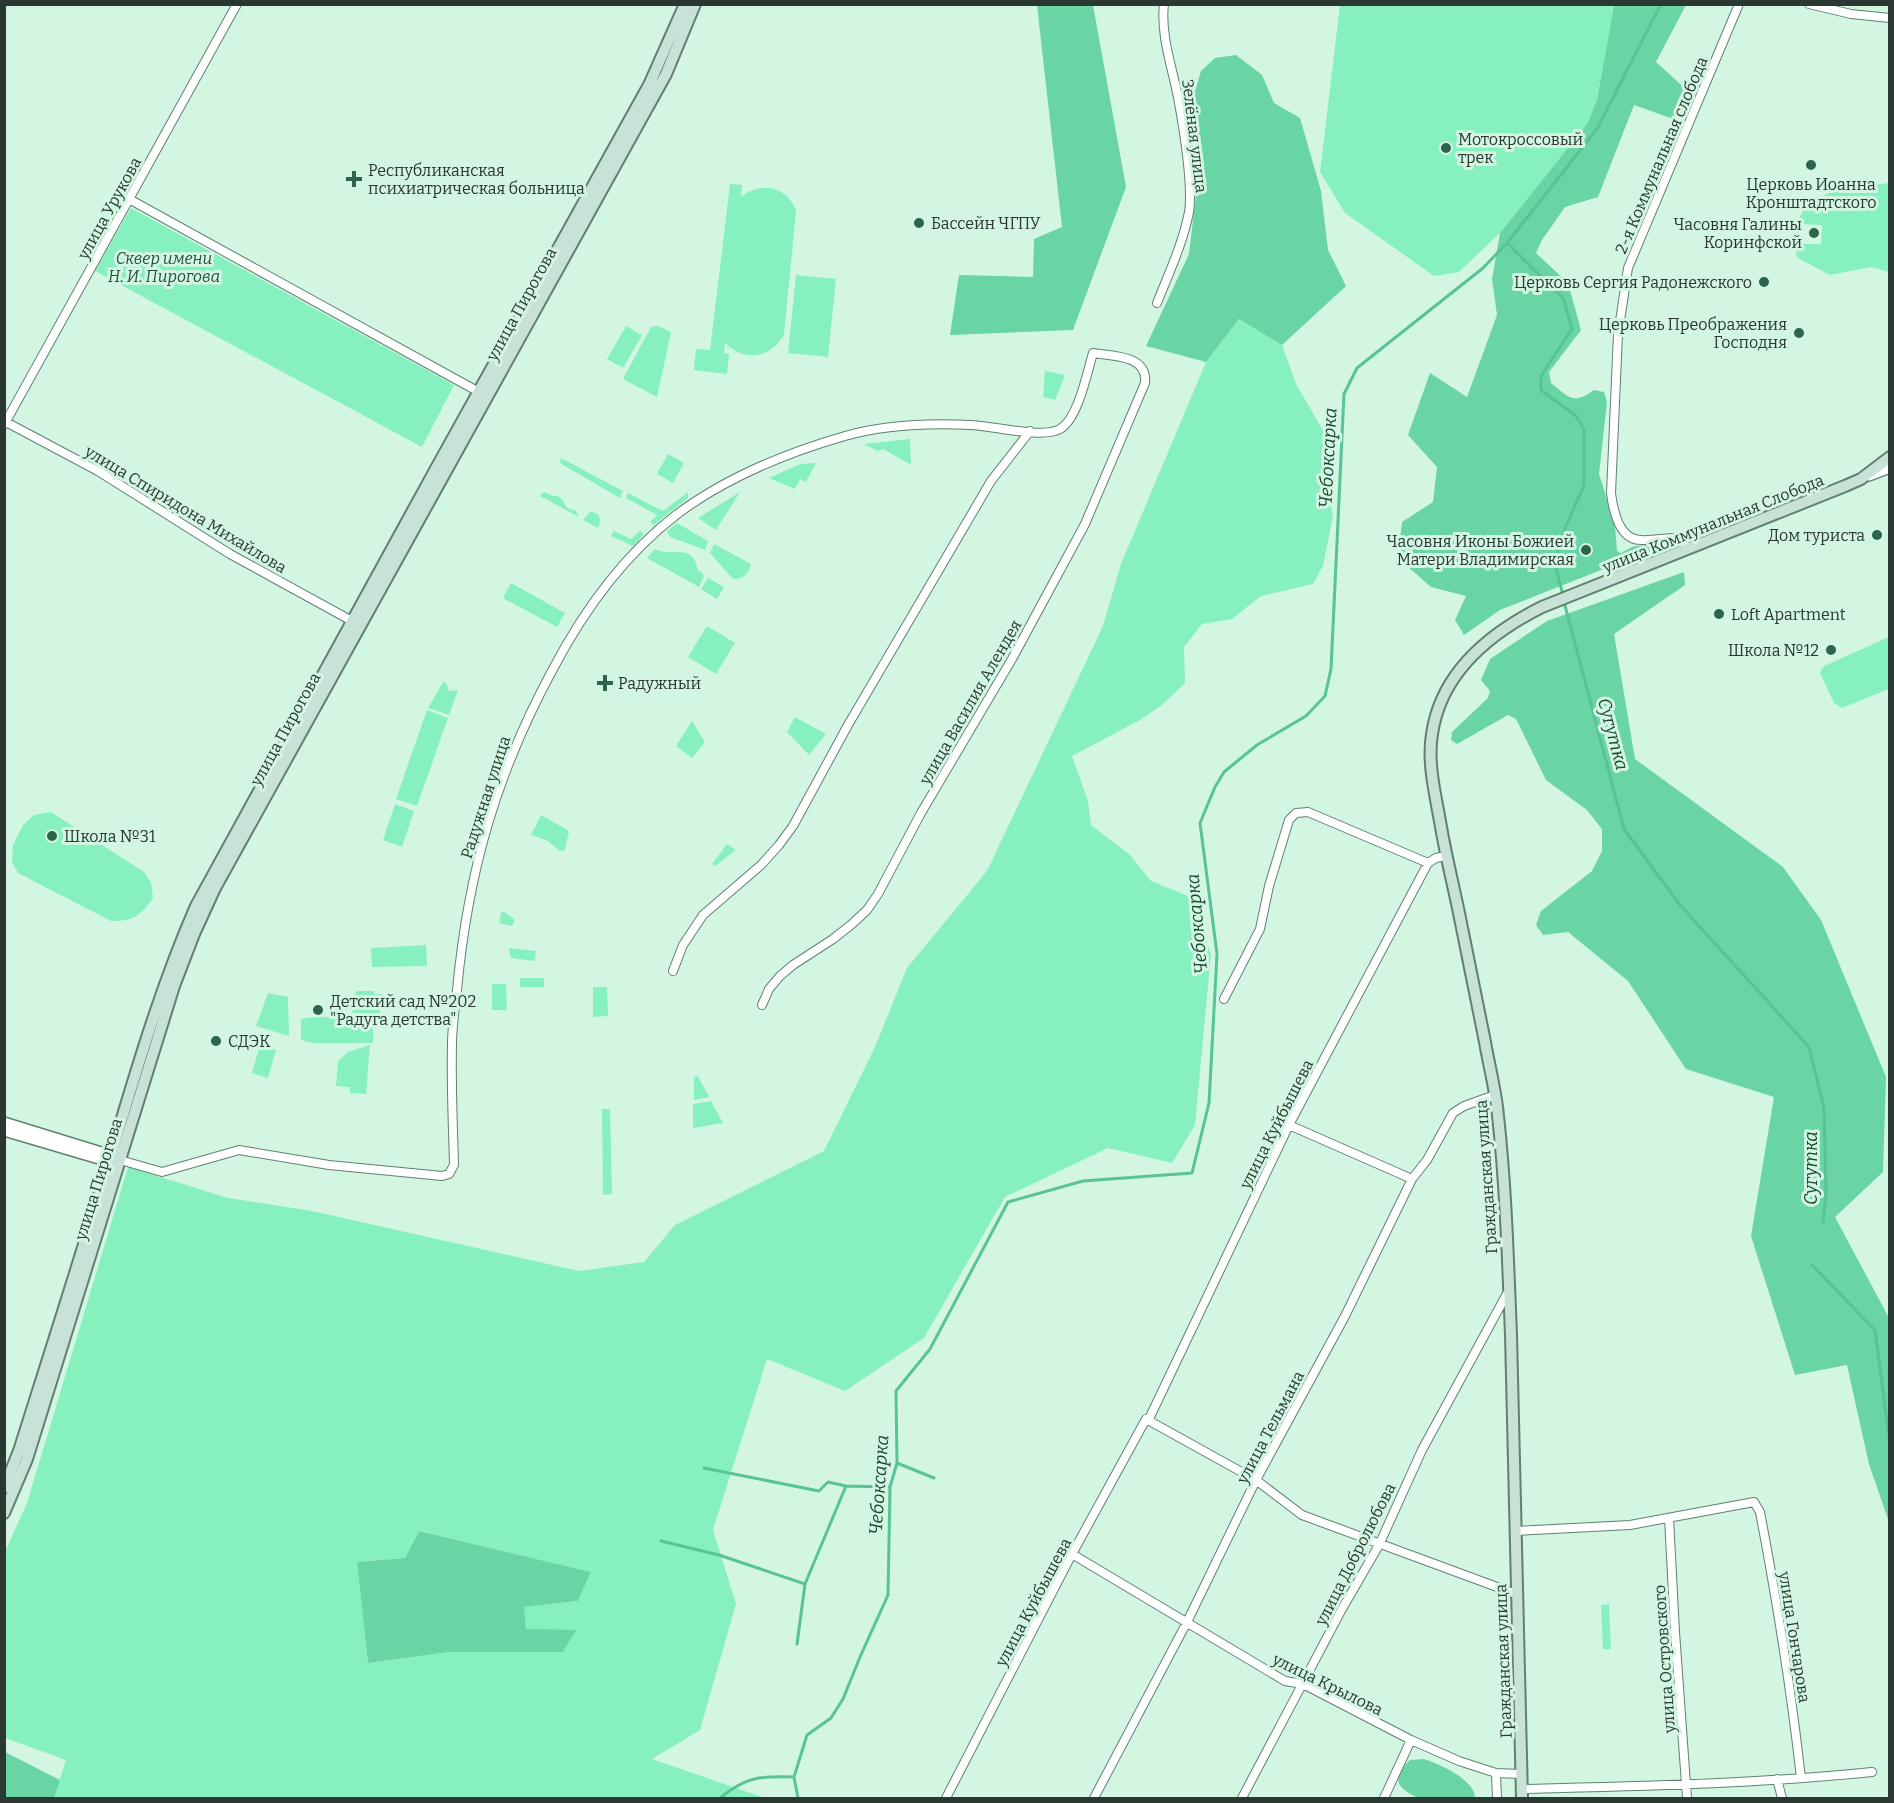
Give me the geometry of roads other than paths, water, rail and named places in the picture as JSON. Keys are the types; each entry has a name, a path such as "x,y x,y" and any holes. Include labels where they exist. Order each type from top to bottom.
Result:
{"main road":[{"name":"улица Пирогова","path":"632,126 685,4"},
{"name":"улица Пирогова","path":"4,1513 12,1475 51,1367 114,1159 143,1046 190,932 211,887 443,465 632,126 666,74 695,4"},
{"name":"улица Коммунальная Слобода","path":"1542,607 1861,478 1890,457"},
{"name":"Гражданская улица","path":"1522,1794 1516,1594 1515,1456 1502,1156 1495,1095 1446,856 1431,754 1431,738 1435,717 1452,680 1468,660 1498,632 1542,607"},
{"name":"улица Пирогова","path":"4,1488 12,1475"}],"street":[{"name":"улица Урукова","path":"5,423 237,4"},
{"name":"Зелёная улица","path":"1157,303 1179,248 1189,212 1190,196 1180,105 1164,30 1164,4"},
{"name":"2-я Коммунальная слобода","path":"1688,549 1683,540 1679,538 1634,539 1619,524 1613,511 1611,493 1618,334 1628,268 1739,4"},
{"path":"1809,4 1851,14 1890,18"},
{"path":"129,199 483,394"},
{"name":"улица Василия Алендея","path":"762,1005 769,989 780,976 852,924 867,910 878,894 921,813 1012,659 1081,533 1145,383 1145,374 1139,363 1134,360 1094,353 1074,413 1067,424 1048,433 1030,431"},
{"name":"улица Спиридона Михайлова","path":"5,423 98,471 230,554 356,623"},
{"name":"Радужная улица","path":"114,1159 162,1172 232,1150 239,1150 330,1165 442,1176 449,1174 454,1165 452,1043 462,934 479,854 490,814 513,750 559,658 596,598 644,543 683,510 727,483 792,454 848,435 923,425 972,425 1030,431"},
{"path":"673,971 683,945 703,915 761,865 789,831 848,725 991,481 1030,431"},
{"path":"1861,478 1890,468"},
{"path":"1224,999 1260,929 1289,820 1296,813 1308,812 1428,863 1446,856"},
{"name":"улица Куйбышева","path":"946,1798 1072,1554 1147,1419 1289,1125 1428,863"},
{"name":"улица Тельмана","path":"1094,1798 1187,1622 1256,1480 1345,1316 1412,1179 1427,1160 1454,1113 1464,1106 1495,1095"},
{"path":"4,1122 25,1133"},
{"path":"1289,1125 1412,1179"},
{"path":"4,1131 25,1133 114,1159"},
{"name":"улица Добролюбова","path":"1242,1798 1379,1545 1422,1450 1509,1289"},
{"path":"1147,1419 1256,1480 1302,1515 1516,1594"},
{"name":"улица Гончарова","path":"1669,1518 1754,1502 1760,1512 1792,1692 1801,1778"},
{"path":"1515,1531 1630,1525 1669,1518"},
{"name":"улица Островского","path":"1669,1518 1687,1798"},
{"name":"улица Крылова","path":"1072,1554 1285,1681 1303,1684 1410,1740 1459,1761 1496,1773 1521,1774"},
{"path":"1384,1798 1410,1740"},
{"path":"1522,1794 1872,1772"},
{"path":"1496,1773 1497,1798"},
{"path":"1777,1779 1782,1798"}],"waterway":[{"name":"Чебоксарка","path":"798,1798 794,1777 807,1735 831,1718 843,1699 888,1595 890,1487 897,1463 896,1391 930,1349 1008,1202 1083,1181 1192,1173 1209,1103 1217,954 1200,823 1224,772 1257,745 1306,716 1325,696 1331,669 1344,394 1357,368 1483,268 1507,243 1597,129 1661,4"},
{"name":"Сугутка","path":"1507,243 1563,298 1572,329 1541,376 1541,390 1576,416 1584,429 1584,485 1558,545 1556,569 1563,595"},
{"name":"Сугутка","path":"1564,602 1624,829 1680,905 1809,1047 1824,1108 1826,1194 1823,1222"},
{"name":"Сугутка","path":"1812,1265 1875,1330 1890,1444"},
{"path":"897,1463 934,1478"},
{"path":"704,1468 819,1491 828,1482 846,1486"},
{"path":"797,1644 805,1584 846,1486 890,1487"},
{"path":"661,1541 719,1555 805,1584"},
{"path":"720,1798 747,1781 763,1777 794,1777"}],"place":[{"name":"Мотокроссовый трек","path":"1446,148"},
{"name":"Церковь Иоанна Кронштадтского","path":"1811,165"},
{"name":"Республиканская психиатрическая больница","path":"354,179"},
{"name":"Бассейн ЧГПУ","path":"919,223"},
{"name":"Часовня Галины Коринфской","path":"1814,233"},
{"name":"Церковь Сергия Радонежского","path":"1764,282"},
{"name":"Церковь Преображения Господня","path":"1799,333"},
{"name":"Дом туриста","path":"1877,535"},
{"name":"Часовня Иконы Божией Матери Владимирская","path":"1586,550"},
{"name":"Loft Apartment","path":"1719,614"},
{"name":"Школа №12","path":"1831,650"},
{"name":"Радужный","path":"605,683"},
{"name":"Школа №31","path":"52,836"},
{"name":"Детский сад №202 \"Радуга детства\"","path":"318,1010"},
{"name":"СДЭК","path":"216,1041"}],"park label":[{"name":"Сквер имени Н. И. Пирогова","path":"164,267"}]}
